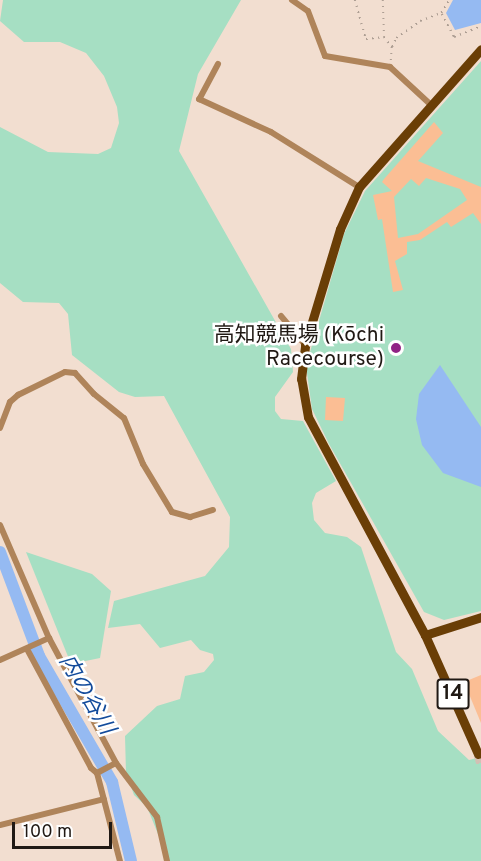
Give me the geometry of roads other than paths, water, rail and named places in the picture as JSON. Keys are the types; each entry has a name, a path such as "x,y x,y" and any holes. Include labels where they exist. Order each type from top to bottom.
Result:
{"main road":[{"path":"481,49 359,187 340,229 305,345 301,387 308,417 425,635 481,617"},
{"name":"14","path":"425,635 478,754"}],"street":[{"path":"292,0 308,10 320,51 327,58 390,67 431,105"},
{"path":"218,64 199,99 271,132 359,187"},
{"path":"281,316 305,345"},
{"path":"0,428 10,402 18,395 65,372 75,373 94,394 124,418 143,464 172,512 190,518 213,510"},
{"path":"0,525 47,639 114,764 157,817 167,861"},
{"path":"0,660 47,639"},
{"path":"28,648 91,768 99,772"},
{"path":"99,772 114,764"},
{"path":"99,772 120,861"},
{"path":"0,825 104,799"}],"water":[{"path":"453,0 481,0 481,23 455,30 446,13"},
{"path":"440,365 481,427 481,487 443,473 422,445 416,419 419,394"}],"waterway":[{"name":"内の谷川","path":"0,552 39,656 112,782 131,861"}],"tunnel":[{"path":"478,754 481,764"}],"place":[{"name":"高知競馬場 (Kōchi Racecourse)","path":"396,348"}]}
